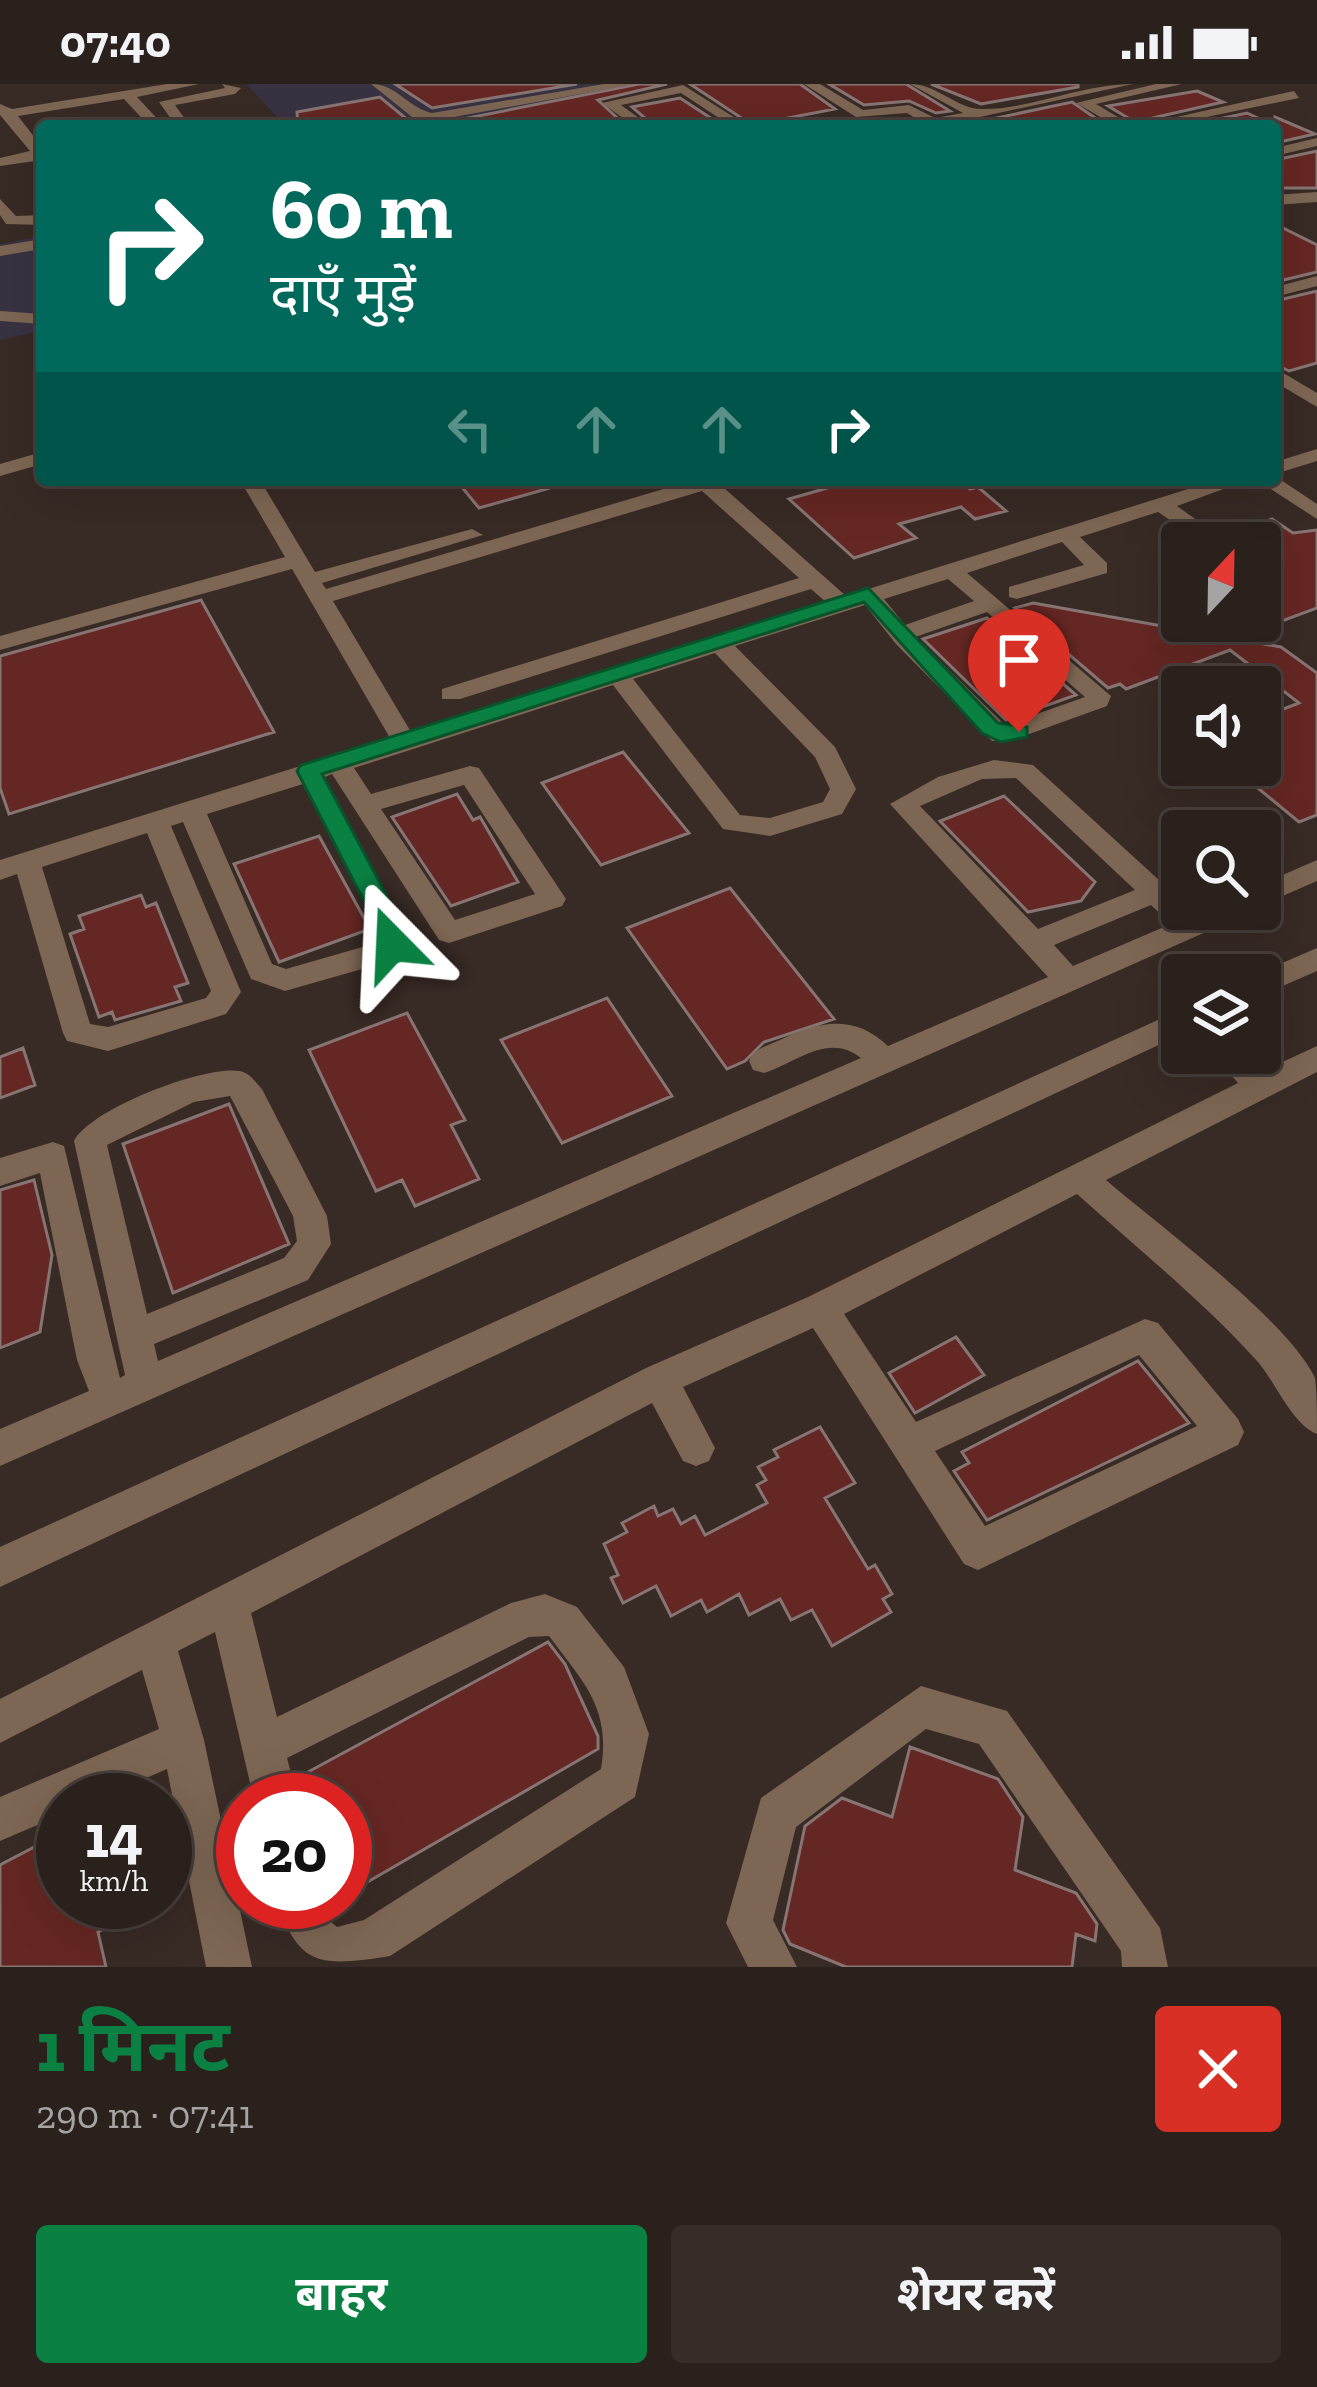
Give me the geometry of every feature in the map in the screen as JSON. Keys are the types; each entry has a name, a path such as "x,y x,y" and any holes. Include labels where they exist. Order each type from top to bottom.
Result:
{"street":[{"path":"3,108 10,122 21,112 191,84"},
{"path":"179,120 166,102 230,91 234,88 230,84"},
{"path":"378,84 417,114 432,117 628,84"},
{"path":"811,84 861,114 931,105"},
{"path":"917,84 973,120 1126,84"},
{"path":"1017,84 1082,120"},
{"path":"1115,120 1083,103 1174,84"},
{"path":"1232,120 1302,101 1238,84"},
{"path":"635,120 610,101 682,89 731,120"},
{"path":"1166,120 1271,92"},
{"path":"127,94 151,120"},
{"path":"909,110 921,120"},
{"path":"21,112 36,144"},
{"path":"1281,154 1317,142"},
{"path":"1281,155 1317,151"},
{"path":"0,162 36,155"},
{"path":"1281,200 1317,197"},
{"path":"0,204 8,219 36,221"},
{"path":"1,246 20,223"},
{"path":"1,246 36,244"},
{"path":"1,246 36,262"},
{"path":"1281,290 1317,281"},
{"path":"0,316 36,319"},
{"path":"1281,378 1317,401"},
{"path":"1295,386 1317,380"},
{"path":"1281,466 1317,454"},
{"path":"0,470 36,460"},
{"path":"254,486 404,740"},
{"path":"309,579 652,486"},
{"path":"0,643 309,579 694,486"},
{"path":"709,486 840,603"},
{"path":"157,824 226,992 216,1006 108,1039 78,1033 13,866 1221,486"},
{"path":"1276,486 1317,513"},
{"path":"1163,506 1187,522"},
{"path":"1017,592 1099,568 1066,533"},
{"path":"868,595 900,634 1001,735 1098,701 1100,696 950,569"},
{"path":"451,694 817,580"},
{"path":"900,634 988,604"},
{"path":"648,632 668,657"},
{"path":"616,674 732,823 770,827 833,808 843,789 826,754 718,642"},
{"path":"337,762 449,933 552,898 470,774 366,805"},
{"path":"1069,980 903,804 980,772 1012,767 1024,771 1161,901"},
{"path":"193,813 261,971 285,980 383,952 393,932 309,771"},
{"path":"1281,886 1317,870"},
{"path":"1035,941 1152,893"},
{"path":"0,1448 1187,930"},
{"path":"1281,975 1317,958"},
{"path":"764,1061 836,1031 862,1036 883,1060"},
{"path":"0,1567 1161,1031"},
{"path":"0,1722 659,1380 820,1308 1317,1058"},
{"path":"1249,1074 1259,1084"},
{"path":"129,1394 135,1335 90,1141 100,1131 189,1090 236,1083 251,1098 310,1216 314,1244 296,1269 135,1335"},
{"path":"0,1172 53,1156 95,1360 129,1394"},
{"path":"1080,1177 1242,1324 1304,1390 1317,1416"},
{"path":"820,1308 978,1550 1225,1432 1145,1335 909,1444"},
{"path":"659,1380 696,1448"},
{"path":"229,1605 269,1773"},
{"path":"263,1747 525,1617 545,1614 563,1622 609,1682 628,1734 620,1782 374,1940 332,1952 309,1929"},
{"path":"154,1643 183,1740 229,1967"},
{"path":"774,1967 749,1923 777,1814 921,1707 992,1726 1144,1944 1145,1967"},
{"path":"0,1819 183,1740"}],"shaded area":[{"path":"246,84 664,84 461,120 280,120"},
{"path":"36,237 36,332 0,340 0,244"}],"building":[{"path":"395,84 577,84 432,108"},
{"path":"639,84 667,84 598,100 620,120 458,120"},
{"path":"690,84 800,84 835,109 778,120 744,120"},
{"path":"829,84 906,84 950,111 936,113 909,101 864,105"},
{"path":"931,84 1078,84 1078,87 981,104"},
{"path":"1197,91 1223,102 1144,120 1132,120 1108,106"},
{"path":"380,97 408,120 298,120 297,112"},
{"path":"680,98 714,120 647,120 632,107"},
{"path":"1072,102 1098,120 987,120"},
{"path":"1247,113 1262,120 1214,120"},
{"path":"1275,117 1315,134 1281,142 1281,120"},
{"path":"1317,151 1317,188 1281,188 1281,159"},
{"path":"1281,227 1317,245 1317,272 1281,281"},
{"path":"1317,291 1317,363 1289,371 1281,367 1281,300"},
{"path":"461,486 550,486 550,488 479,508"},
{"path":"834,486 967,486 978,487 1006,511 975,519 961,507 899,524 916,538 854,558 789,499"},
{"path":"1281,525 1293,533 1317,530 1317,608 1281,621"},
{"path":"201,600 274,732 9,814 0,788 0,656"},
{"path":"1033,603 1161,626 1161,642 1253,642 1281,647 1317,673 1317,815 1299,822 1255,786 1281,786 1281,710 1299,703 1281,689 1281,666 1251,666 1230,650 1187,666 1161,666 1161,676 1126,689 1120,684 1108,688 1015,608"},
{"path":"987,618 1076,695 1006,720 923,639"},
{"path":"623,752 689,833 601,865 542,783"},
{"path":"457,794 473,820 480,817 518,882 451,906 392,817"},
{"path":"1004,796 1095,882 1081,901 1028,912 940,821"},
{"path":"319,836 370,929 279,962 234,864"},
{"path":"730,888 834,1019 764,1042 745,1061 727,1069 627,928"},
{"path":"141,895 146,907 156,903 188,983 175,987 181,1001 115,1020 112,1012 99,1017 70,934 84,929 79,916"},
{"path":"607,998 672,1096 562,1143 501,1040"},
{"path":"407,1013 465,1120 451,1125 479,1179 415,1206 402,1180 376,1191 309,1050"},
{"path":"23,1048 35,1085 0,1098 0,1057"},
{"path":"229,1104 289,1244 173,1293 123,1144"},
{"path":"34,1180 52,1255 40,1332 0,1348 0,1190"},
{"path":"956,1337 984,1375 915,1413 889,1373"},
{"path":"1138,1361 1189,1423 987,1520 954,1471 969,1463 962,1452"},
{"path":"820,1427 855,1483 825,1498 868,1569 875,1565 892,1594 883,1599 891,1612 832,1646 812,1610 791,1620 780,1599 749,1615 739,1594 707,1612 701,1600 671,1616 656,1586 623,1603 611,1578 618,1575 604,1544 627,1532 622,1523 654,1506 658,1516 673,1509 681,1524 695,1516 705,1535 767,1503 757,1485 766,1480 758,1467 778,1457 774,1450"},
{"path":"548,1642 565,1664 598,1736 598,1749 372,1879 372,1773 306,1773"},
{"path":"910,1747 998,1779 1023,1817 1015,1870 1076,1893 1097,1924 1095,1941 1076,1934 1072,1967 846,1967 790,1944 783,1930 805,1826 842,1798 892,1817"},
{"path":"36,1846 36,1929 104,1929 98,1932 106,1967 0,1967 0,1865"}],"route":[{"path":"392,944 393,932 309,771 868,595 990,728 1001,735 1019,732"}]}
